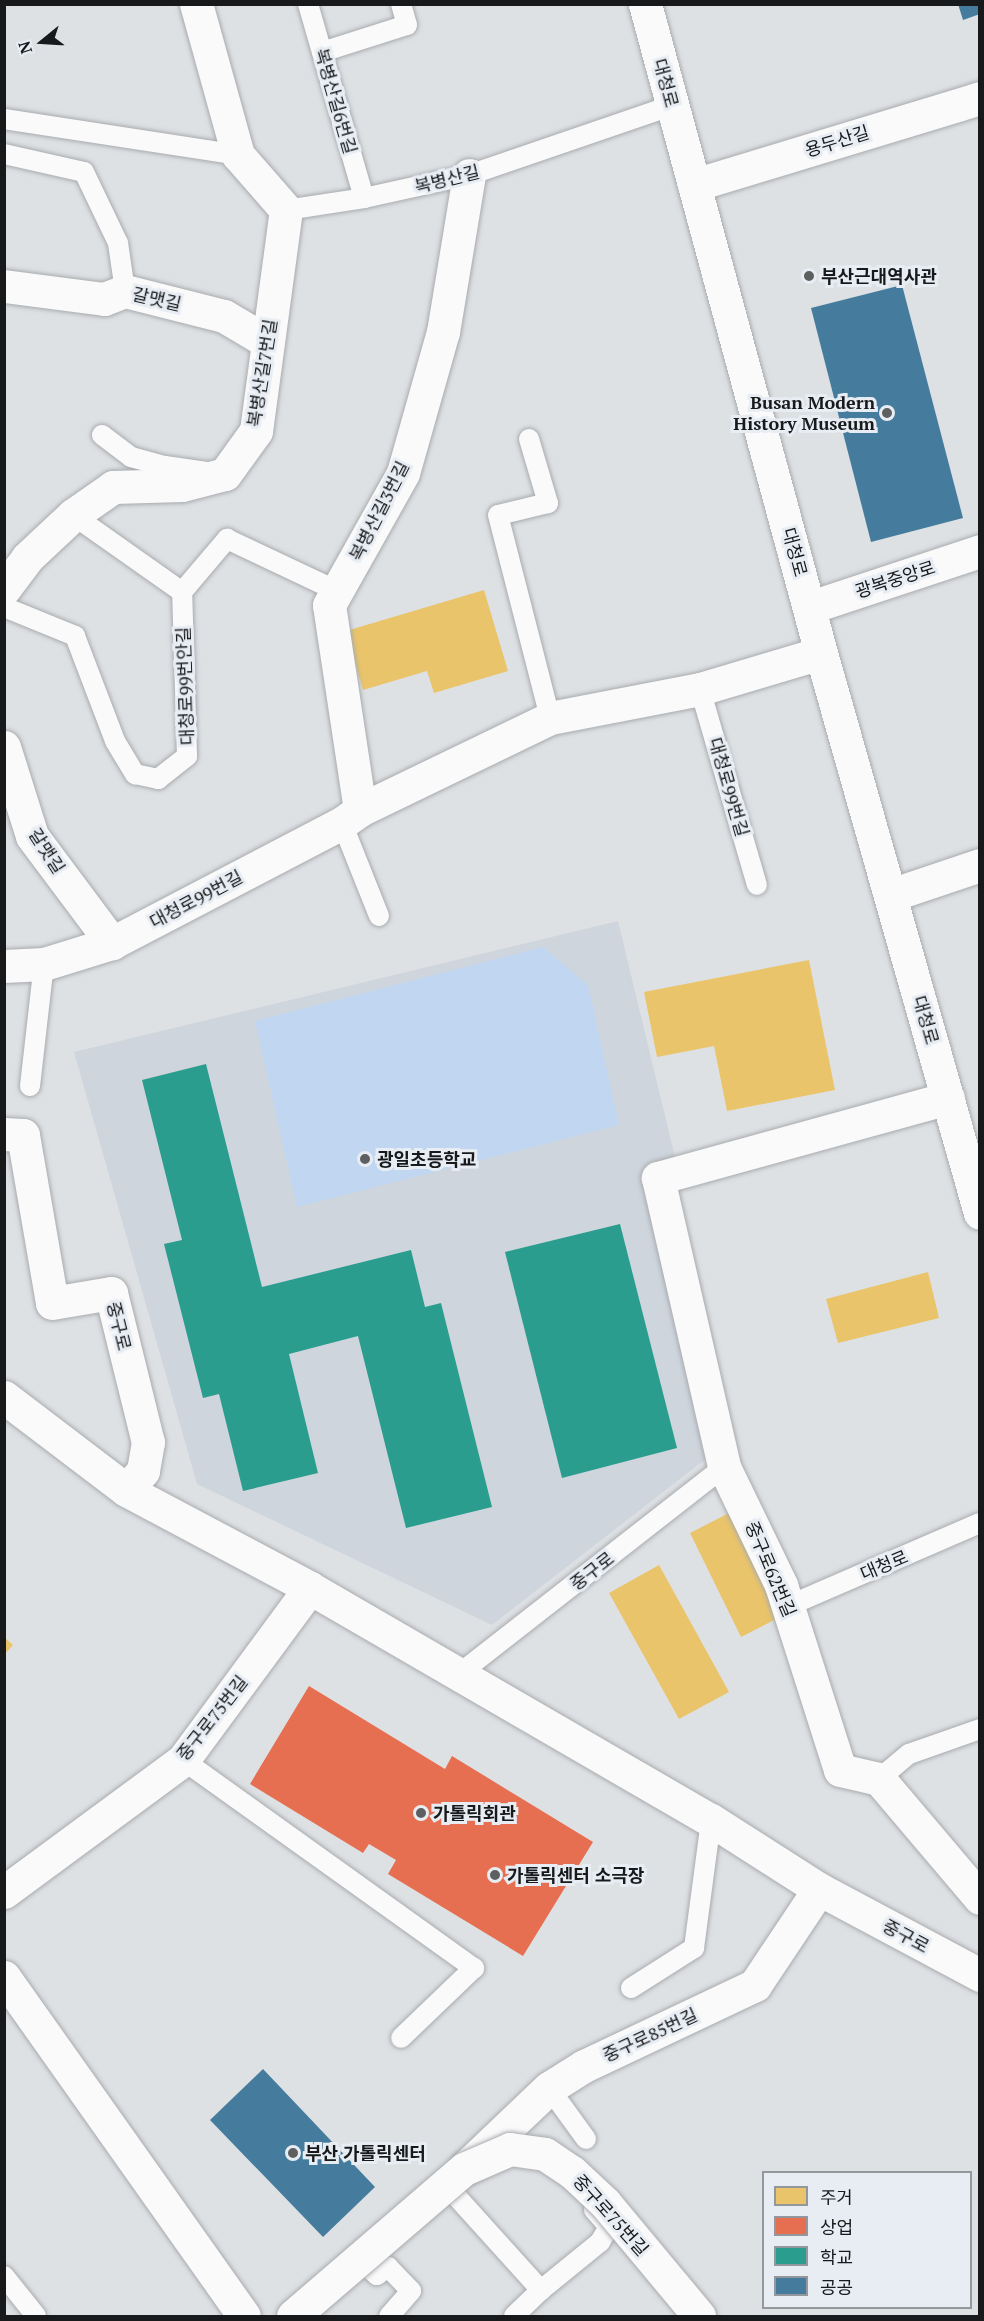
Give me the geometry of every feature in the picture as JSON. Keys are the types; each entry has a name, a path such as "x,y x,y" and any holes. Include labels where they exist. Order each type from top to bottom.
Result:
{"street":[{"path":"196,4 238,155 286,210"},
{"name":"대청로","path":"645,4 821,653 977,1194"},
{"name":"용두산길","path":"694,184 980,98"},
{"name":"복병산길3번길","path":"351,816 329,605 403,473 444,332 469,175"},
{"name":"복병산길7번길","path":"225,474 256,431 286,210"},
{"name":"갈맷길","path":"4,286 104,299 125,291 224,316 268,342"},
{"path":"4,589 27,558 73,515 113,487 182,485 225,474"},
{"name":"광복중앙로","path":"810,607 980,551"},
{"name":"대청로99번길","path":"4,966 44,964 112,943 351,816 550,718 700,689 821,653"},
{"name":"갈맷길","path":"4,747 32,836 112,943"},
{"path":"891,895 980,865"},
{"name":"중구로62번길","path":"879,1779 840,1770 782,1586 724,1467 658,1178 948,1098"},
{"name":"중구로","path":"4,1134 23,1135 52,1303 111,1293 147,1442 143,1471 126,1490"},
{"name":"중구로","path":"4,1397 126,1490 310,1588 711,1820 819,1889 980,1975"},
{"name":"중구로75번길","path":"5,1890 183,1760 310,1588"},
{"path":"879,1779 980,1898"},
{"name":"중구로85번길","path":"455,2177 549,2088 584,2066 755,1985 819,1889"},
{"path":"4,1977 244,2316"},
{"name":"중구로75번길","path":"293,2316 455,2177 510,2149 545,2154 572,2172 605,2203 699,2316"}],"lane":[{"name":"복병산길6번길","path":"308,4 364,198"},
{"path":"322,52 407,25 401,4"},
{"name":"복병산길","path":"286,210 364,198 469,175 672,105"},
{"path":"4,119 238,155"},
{"path":"4,154 84,172 118,243 125,291"},
{"path":"102,435 131,457 165,466 225,474"},
{"path":"529,439 548,503 498,515 550,718"},
{"path":"73,515 182,592 226,538 337,591"},
{"name":"대청로99번안길","path":"4,607 75,636 115,741 135,774 158,779 188,756 182,592"},
{"name":"대청로99번길","path":"700,689 758,885"},
{"path":"351,816 379,916"},
{"path":"30,1086 44,964"},
{"name":"중구로","path":"459,1674 724,1467"},
{"name":"대청로","path":"788,1606 980,1523"},
{"path":"879,1779 909,1754 980,1729"},
{"path":"183,1760 474,1968 401,2038"},
{"path":"631,1988 694,1948 711,1820"},
{"path":"549,2088 586,2139"},
{"path":"514,2316 541,2290 600,2242 609,2228 584,2198 584,2171"},
{"path":"455,2177 541,2290"},
{"path":"359,2259 376,2275 388,2267 411,2291 389,2316"},
{"path":"4,2276 36,2316"}],"shaded area":[{"path":"618,921 675,1157 644,1168 707,1458 492,1625 197,1484 74,1052"},
{"path":"543,947 588,985 619,1125 297,1207 255,1021"}],"building: 주거":[{"path":"484,590 508,671 434,693 427,671 363,690 346,631"},
{"path":"809,960 835,1090 727,1111 714,1046 657,1057 644,992"},
{"path":"928,1272 939,1318 838,1343 826,1299"},
{"path":"731,1512 782,1616 741,1637 690,1533"},
{"path":"659,1565 729,1692 679,1719 609,1593"},
{"path":"4,1637 13,1645 4,1655"}],"building: 상업":[{"name":"가톨릭회관","path":"309,1686 445,1769 452,1756 593,1842 523,1956 388,1874 396,1860 369,1844 363,1853 250,1784"}],"building: 학교":[{"path":"206,1064 262,1287 411,1250 425,1307 441,1303 492,1507 406,1528 358,1336 289,1354 318,1473 243,1491 219,1394 203,1398 164,1244 182,1240 142,1080"},
{"path":"620,1224 677,1448 562,1478 505,1252"}],"building: 공공":[{"path":"958,4 980,4 980,14 963,20"},
{"name":"Busan Modern History Museum","path":"902,285 963,518 871,542 811,308"},
{"name":"부산 가톨릭센터","path":"263,2069 375,2187 323,2237 210,2120"}],"place":[{"name":"부산근대역사관","path":"809,276"},
{"name":"Busan Modern History Museum","path":"887,413"},
{"name":"광일초등학교","path":"365,1159"},
{"name":"가톨릭회관","path":"421,1813"},
{"name":"가톨릭센터 소극장","path":"495,1875"},
{"name":"부산 가톨릭센터","path":"293,2153"}]}
